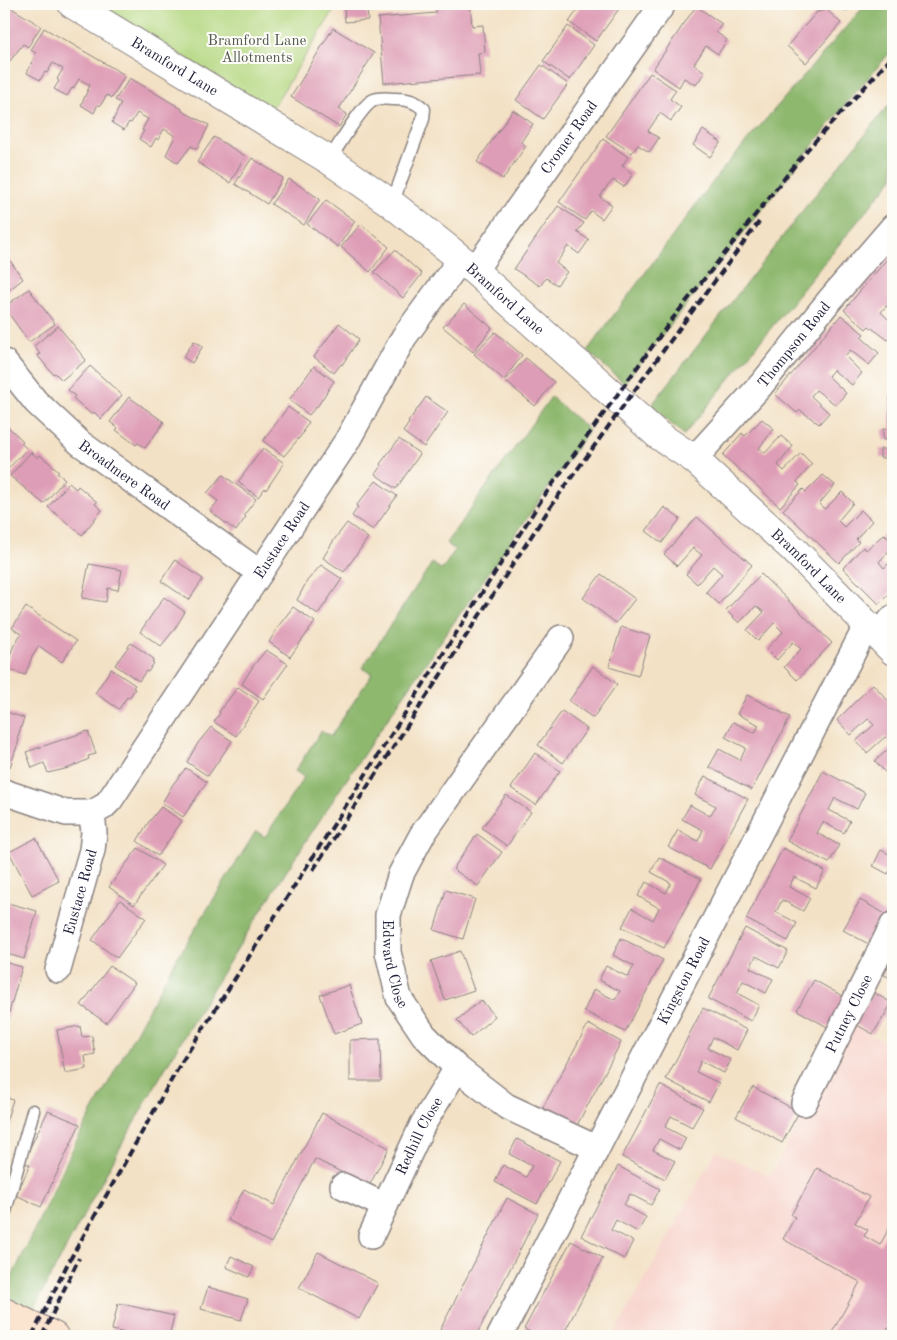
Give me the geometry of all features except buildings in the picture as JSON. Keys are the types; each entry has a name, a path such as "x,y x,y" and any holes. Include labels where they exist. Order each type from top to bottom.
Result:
{"main road":[{"path":"4,1312 54,1336"}],"street":[{"name":"Bramford Lane","path":"72,4 329,160 392,204 468,265 658,435 694,459 883,632"},
{"name":"Cromer Road","path":"468,265 663,4"},
{"name":"Thompson Road","path":"694,459 761,385 829,301 893,228"},
{"name":"Eustace Road","path":"58,970 92,850 94,833 92,813 103,807 110,800 348,441 404,338 468,265"},
{"name":"Broadmere Road","path":"4,362 36,402 80,443 260,573"},
{"name":"Kingston Road","path":"500,1336 596,1148 883,632"},
{"name":"Edward Close","path":"561,638 422,835 400,874 388,916 388,952 399,998 424,1035 457,1068 506,1106 596,1148"},
{"path":"4,792 66,813 92,813"},
{"name":"Putney Close","path":"804,1103 893,925"},
{"name":"Redhill Close","path":"371,1236 423,1124 457,1068"},
{"path":"343,1186 385,1206"}],"lane":[{"path":"329,160 365,107 373,100 383,98 416,102 424,108 424,119 392,204"},
{"path":"4,1215 33,1111"}],"shaded area":[{"path":"854,1025 893,1047 893,1336 613,1336 716,1151 770,1176"}],"green space":[{"name":"Bramford Lane Allotments","path":"98,4 338,4 271,110"},
{"path":"866,4 893,4 893,49 844,106 624,383 587,351 721,171"},
{"path":"893,100 893,178 684,435 651,406 807,205"},
{"path":"551,397 589,430 369,746 263,908 163,1072 32,1311 4,1298 4,1294 76,1142 172,966 256,831 265,837 304,777 295,771 321,731 331,736 372,674 362,668 432,563 442,570 455,550 446,543"}],"railway":[{"path":"32,1336 67,1265 181,1063 544,496 670,322 807,150 893,56"},
{"path":"313,870 553,503 759,222"},
{"path":"42,1336 79,1258"}]}
